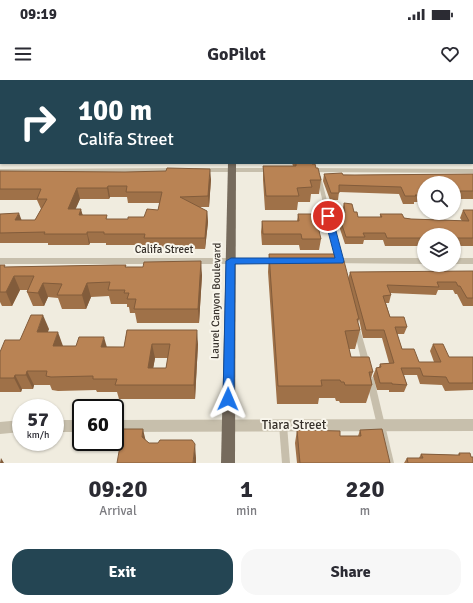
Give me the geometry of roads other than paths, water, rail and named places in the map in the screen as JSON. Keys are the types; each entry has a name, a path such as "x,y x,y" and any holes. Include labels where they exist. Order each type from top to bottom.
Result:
{"main road":[{"name":"Laurel Canyon Boulevard","path":"228,463 232,167"}],"street":[{"path":"0,171 232,167 285,170"},
{"path":"301,170 473,171"},
{"name":"Califa Street","path":"0,261 294,261"},
{"path":"317,261 341,265 417,261"},
{"path":"461,261 473,261"},
{"name":"Tiara Street","path":"124,426 473,425"},
{"path":"0,428 12,427"}],"lane":[{"path":"317,170 341,265"},
{"path":"355,321 390,463"},
{"path":"283,425 286,463"}]}
